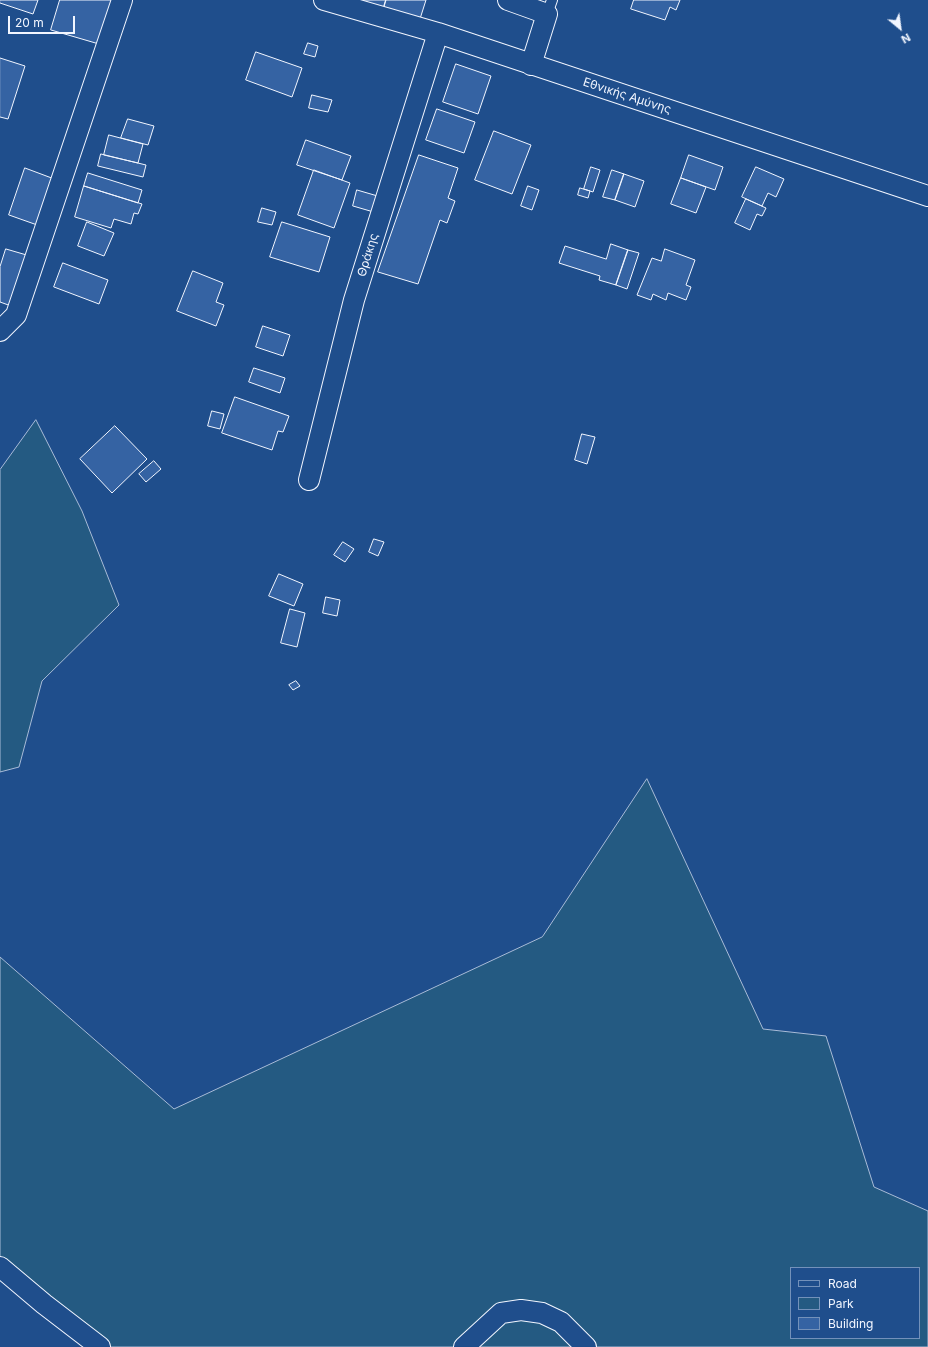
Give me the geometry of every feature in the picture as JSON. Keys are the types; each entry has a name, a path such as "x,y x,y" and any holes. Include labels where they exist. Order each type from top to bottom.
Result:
{"street":[{"path":"0,331 16,315 122,0"},
{"name":"Εθνικής Αμύνης","path":"324,0 438,33 928,196"},
{"path":"508,0 550,7 531,65"},
{"name":"Θράκης","path":"309,480 354,300 438,33"},
{"path":"0,1267 44,1304 100,1347"},
{"path":"464,1347 501,1313 521,1310 542,1313 560,1322 586,1347"}],"green space":[{"path":"36,420 82,511 119,605 42,681 19,767 0,772 0,470"},
{"path":"647,779 763,1029 826,1036 874,1187 928,1211 928,1347 100,1347 0,1267 0,957 174,1109 542,937"}],"building":[{"path":"0,0 38,0 33,14 0,3"},
{"path":"60,0 113,0 99,44 51,30"},
{"path":"357,0 386,0 383,10"},
{"path":"386,0 426,0 419,22 383,10"},
{"path":"634,0 680,0 676,10 670,7 665,20 631,9"},
{"path":"308,43 318,46 315,57 304,54"},
{"path":"256,52 302,68 292,97 246,80"},
{"path":"0,58 25,66 8,119 0,117"},
{"path":"456,64 491,76 478,114 443,102"},
{"path":"312,95 332,100 328,112 309,108"},
{"path":"437,109 475,122 464,153 426,140"},
{"path":"128,119 154,126 148,145 121,138"},
{"path":"494,131 531,145 512,194 475,180"},
{"path":"109,135 143,144 138,163 104,155"},
{"path":"306,140 351,156 342,180 297,165"},
{"path":"101,154 146,165 143,177 98,166"},
{"path":"419,155 458,168 448,198 455,201 447,223 440,220 418,284 378,272"},
{"path":"689,155 723,167 715,190 681,178"},
{"path":"591,167 600,170 593,192 584,189"},
{"path":"756,167 784,179 776,197 768,193 762,206 742,197"},
{"path":"25,168 57,180 40,226 9,215"},
{"path":"314,170 350,183 334,228 298,215"},
{"path":"612,170 624,174 615,200 603,197"},
{"path":"88,173 142,190 138,203 84,186"},
{"path":"624,174 644,181 635,207 615,200"},
{"path":"681,178 706,187 696,213 671,204"},
{"path":"84,186 142,204 138,214 134,213 131,224 114,219 111,228 75,217"},
{"path":"528,186 539,190 532,210 521,206"},
{"path":"580,188 590,191 588,198 578,195"},
{"path":"357,190 381,197 377,213 353,206"},
{"path":"746,199 766,208 762,216 757,214 750,230 735,223"},
{"path":"262,208 276,212 272,225 258,222"},
{"path":"87,222 114,233 104,256 78,246"},
{"path":"282,222 330,237 319,272 270,257"},
{"path":"611,244 628,250 616,285 599,280 600,276 559,263 565,246 606,259"},
{"path":"6,249 30,256 14,307 0,302 0,267"},
{"path":"665,249 695,260 686,285 691,287 686,300 668,293 666,300 653,294 651,300 637,295 652,258 661,261"},
{"path":"628,250 639,253 627,289 616,285"},
{"path":"63,263 108,280 99,304 54,287"},
{"path":"193,271 223,283 216,302 224,305 216,326 177,311"},
{"path":"263,326 290,335 283,356 256,347"},
{"path":"254,368 285,378 280,393 249,382"},
{"path":"235,397 289,416 283,432 278,431 272,450 222,433"},
{"path":"212,411 224,414 220,429 208,426"},
{"path":"115,426 147,459 112,493 80,459"},
{"path":"582,434 595,437 587,464 575,460"},
{"path":"154,461 161,469 146,482 139,474"},
{"path":"374,539 384,542 378,556 369,552"},
{"path":"343,542 354,549 345,562 334,555"},
{"path":"279,574 303,584 294,606 269,596"},
{"path":"326,597 340,600 337,616 323,613"},
{"path":"290,609 305,613 297,647 281,643"},
{"path":"296,681 300,686 293,690 289,685"}]}
